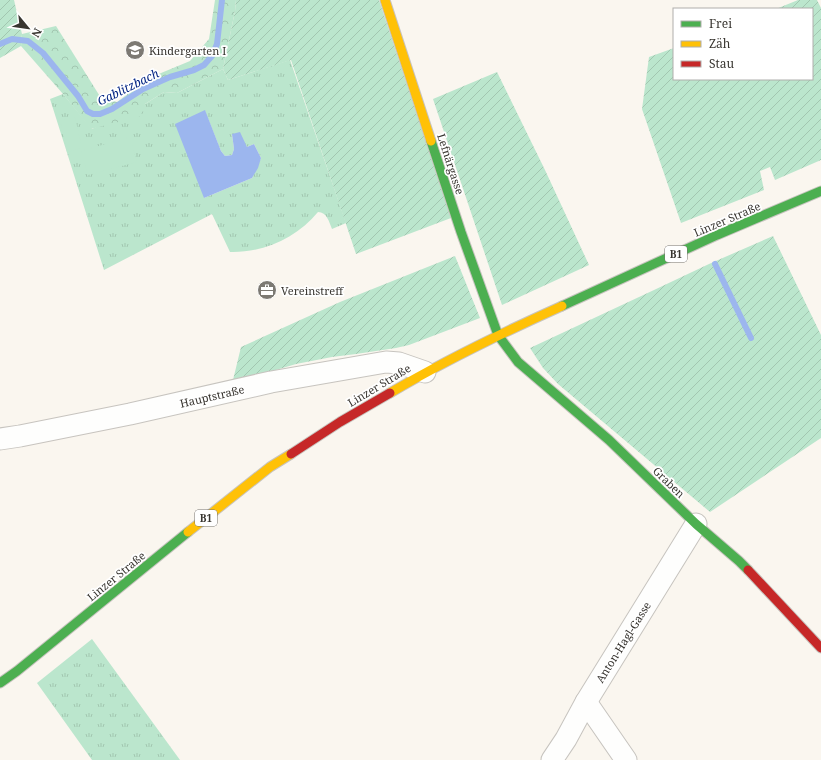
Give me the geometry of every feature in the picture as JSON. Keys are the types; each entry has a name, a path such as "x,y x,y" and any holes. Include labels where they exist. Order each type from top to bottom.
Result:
{"main road":[{"name":"Lefnärgasse","path":"385,0 461,232 498,335"},
{"name":"Linzer Straße","path":"0,683 17,671 188,532 270,468 340,422 425,372 498,335 717,235 821,191"},
{"name":"Graben","path":"498,335 518,362 609,440 696,524 739,562 821,648"}],"street":[{"name":"Hauptstraße","path":"0,438 20,436 130,414 271,382 386,362 399,363 425,372"},
{"name":"Anton-Hagl-Gasse","path":"552,760 696,524"},
{"path":"586,702 626,760"}],"green space":[{"path":"0,0 14,0 22,34 21,46 0,58"},
{"path":"215,0 236,0 223,69 177,93 164,92 145,104 142,116 91,129 21,46 22,34 56,26 101,98 117,102 149,78 190,61 209,39"},
{"path":"236,0 379,0 451,218 356,254 291,60 228,80 223,69"},
{"path":"798,0 817,0 821,8 821,160 775,180 770,167 760,171 764,190 681,223 642,109 649,57 673,48 673,80 813,80 813,8 778,8"},
{"path":"290,60 346,223 332,229 326,216 321,212 318,212 310,221 290,236 267,247 242,252 230,252 212,214 104,270 50,99 63,94 92,129 145,104 164,92 177,93 223,69 228,80","holes":["205,111 221,151 225,156 232,155 234,149 232,134 247,147 254,144 261,158 252,178 204,198"]},
{"path":"497,72 589,265 502,305 433,99"},
{"path":"75,117 82,148 67,152 60,120"},
{"path":"130,137 137,162 88,175 81,151"},
{"path":"773,236 821,335 821,438 710,512 558,384 543,368 530,348 709,264"},
{"path":"455,256 480,318 409,345 296,364 236,382 233,380 241,347 340,302"},
{"path":"92,639 180,760 92,760 37,683"}],"water":[{"path":"205,110 221,151 225,156 232,155 234,149 232,134 240,132 247,147 254,144 261,158 258,168 252,178 204,198 175,124"}],"waterway":[{"name":"Gablitzbach","path":"0,44 12,39 28,41 43,53 78,96 87,111 93,114 100,114 112,109 143,89 170,77 194,70 204,65 212,56 217,44 222,0"},
{"path":"715,264 751,338"}],"traffic: fast":[{"path":"431,141 461,232 498,335 518,362 609,440 696,524 748,570"},
{"path":"562,306 717,235 821,191"},
{"path":"0,683 17,671 188,532"}],"traffic: slow":[{"path":"385,0 431,141"},
{"path":"390,393 475,347 562,306"},
{"path":"188,532 270,467 291,454"}],"traffic: jam":[{"path":"291,454 340,422 390,393"},
{"path":"748,570 821,648"}],"place":[{"name":"Kindergarten I","path":"135,50"},
{"name":"Vereinstreff","path":"267,290"}]}
